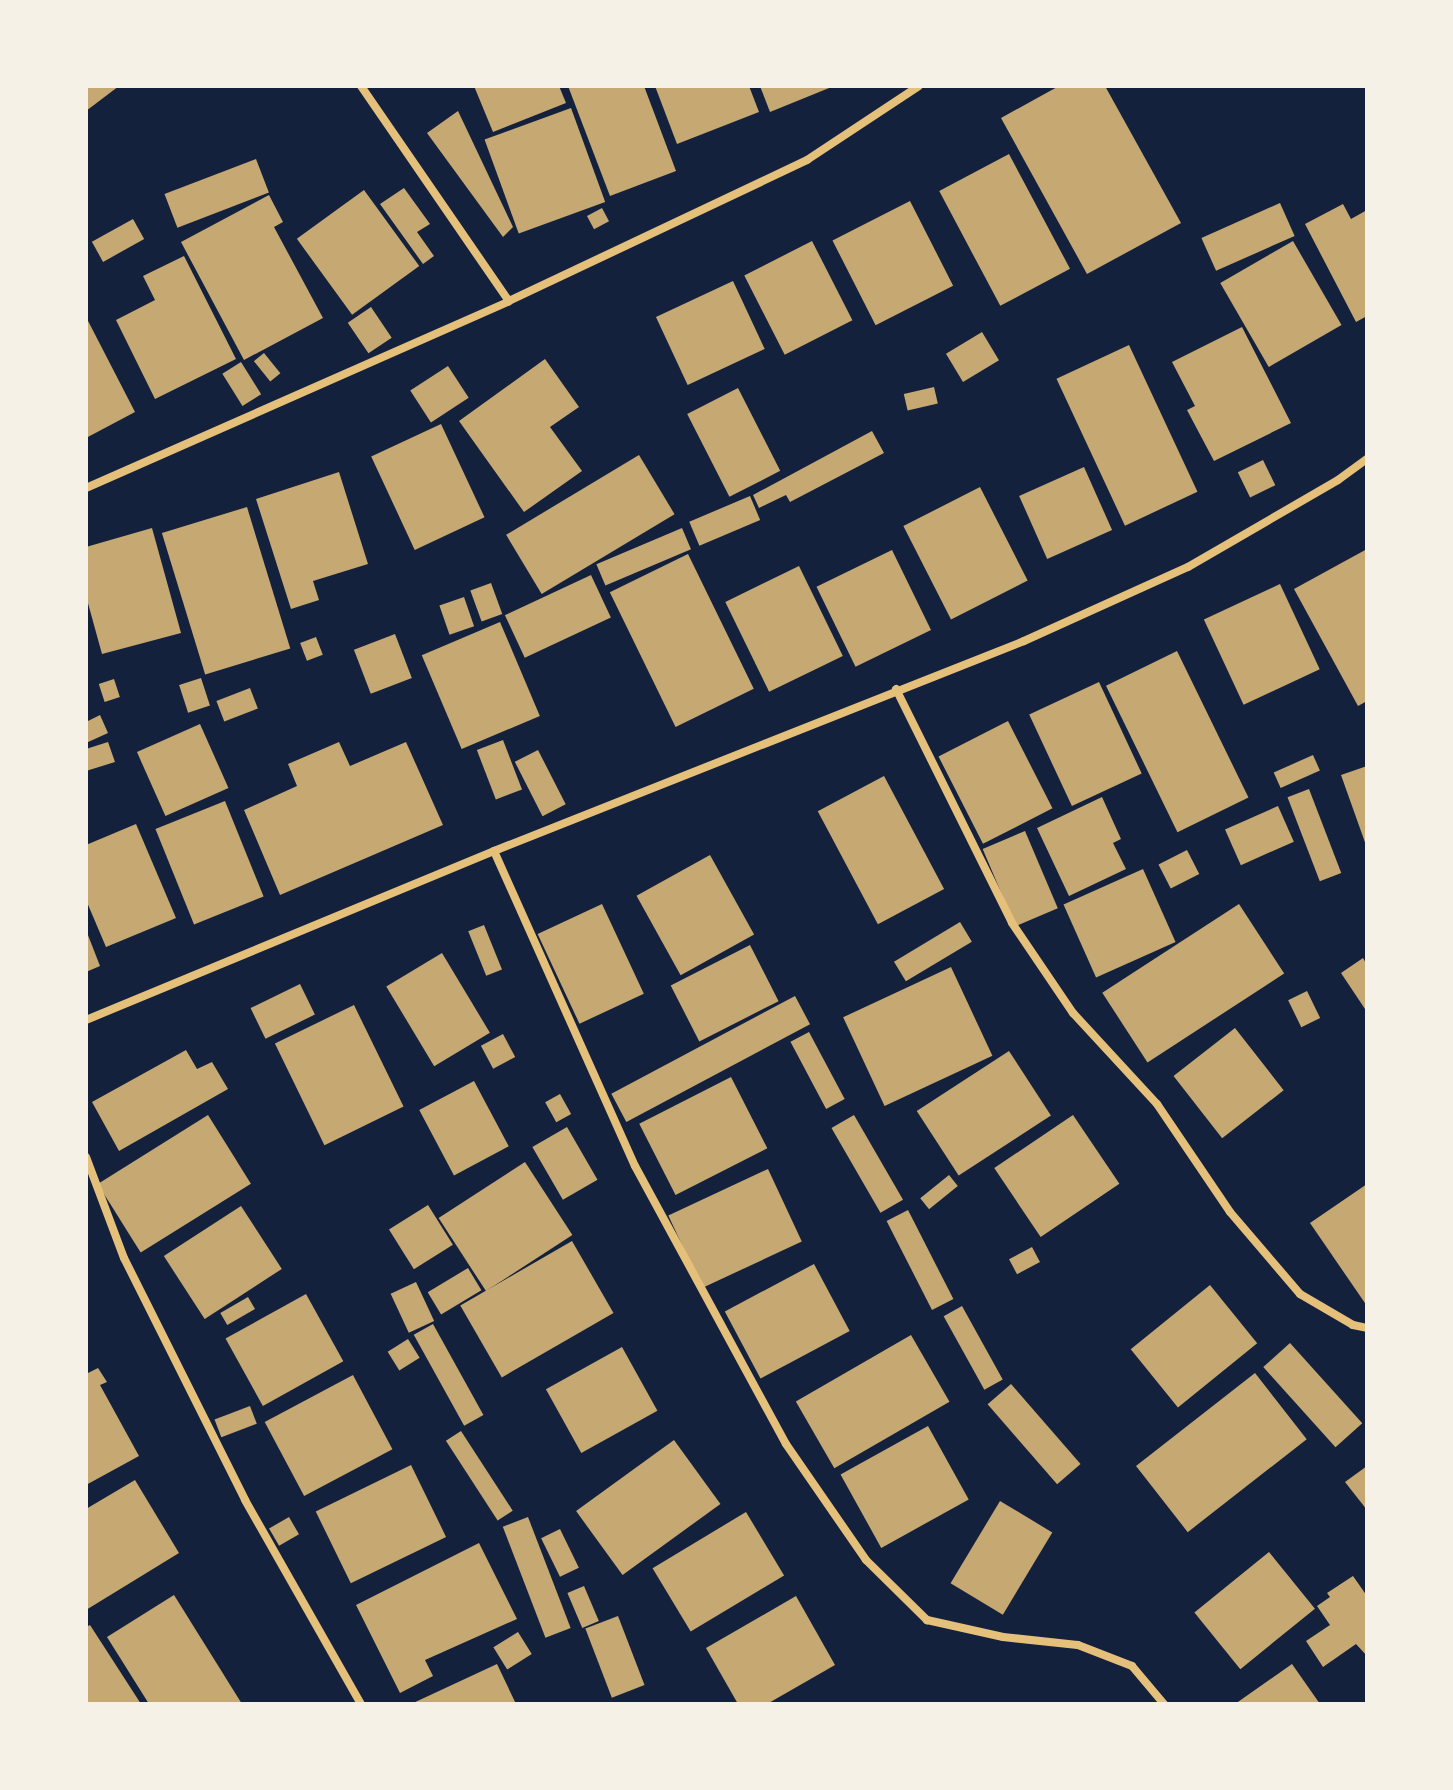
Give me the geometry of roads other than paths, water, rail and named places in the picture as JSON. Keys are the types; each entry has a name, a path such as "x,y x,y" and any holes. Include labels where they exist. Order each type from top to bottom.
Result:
{"street":[{"path":"361,86 509,301"},
{"path":"86,488 509,301 807,160 919,86"},
{"path":"86,1020 494,851 896,689 1024,641 1188,567 1338,480 1367,459"},
{"path":"896,689 1012,923 1073,1013 1157,1104 1230,1212 1300,1294 1353,1325 1367,1328"},
{"path":"494,851 635,1166 786,1444 866,1560 927,1620 1003,1637 1078,1645 1132,1666 1164,1704"},
{"path":"86,1157 124,1258 245,1500 361,1704"}]}
